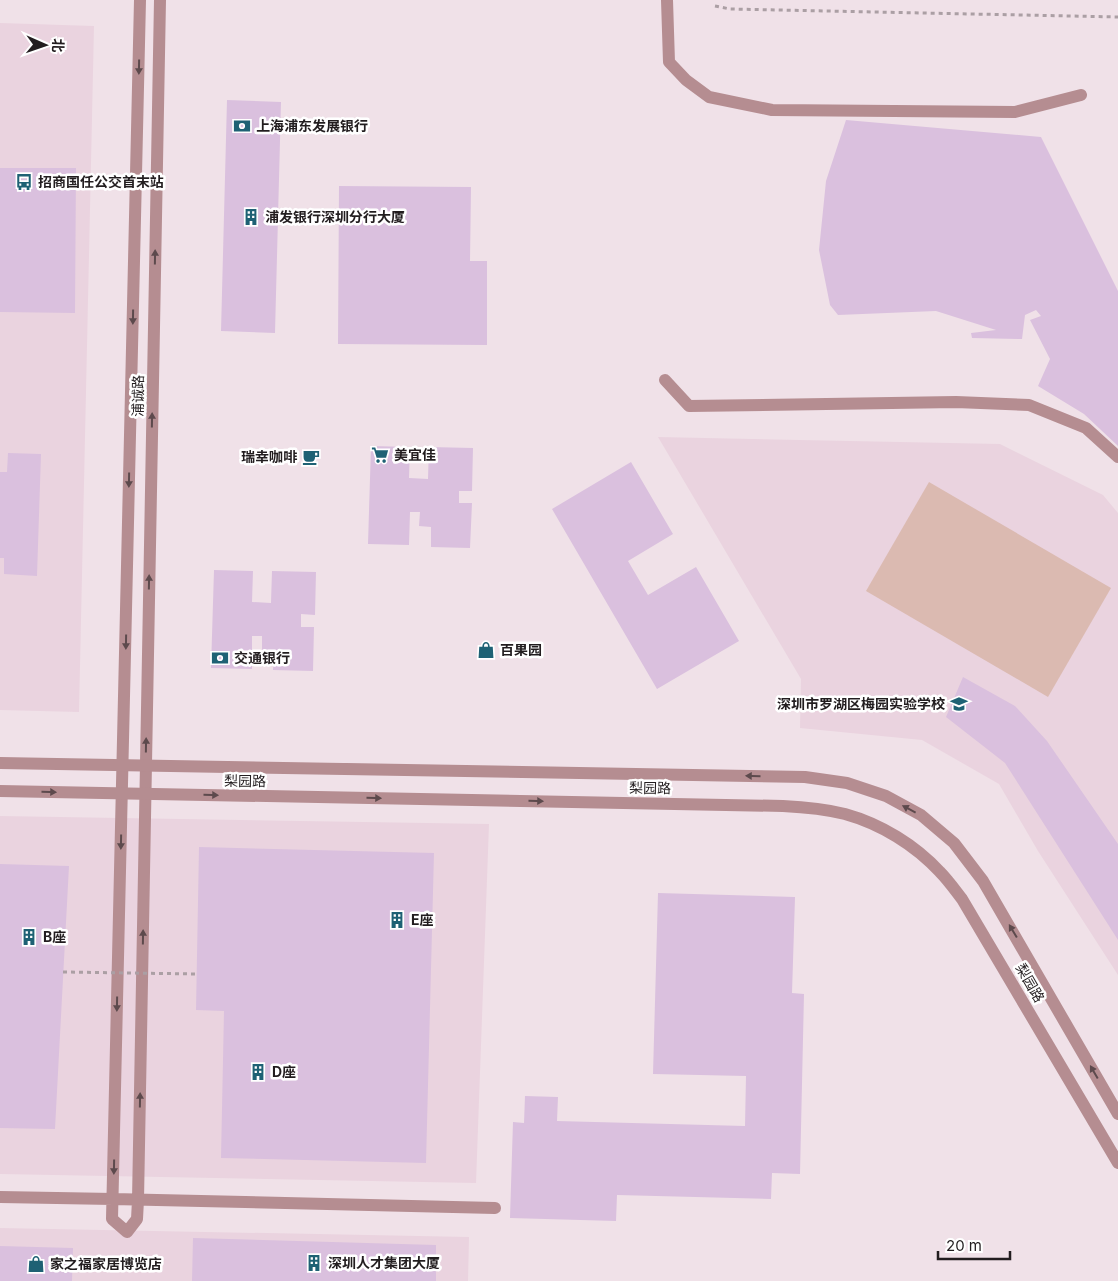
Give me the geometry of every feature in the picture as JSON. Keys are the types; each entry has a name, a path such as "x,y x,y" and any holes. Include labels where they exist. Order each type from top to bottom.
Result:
{"street":[{"name":"浦诚路","path":"140,0 112,1219 127,1232 138,1219 160,0"},
{"path":"667,0 669,62 686,80 709,97 772,110 1015,112 1081,95"},
{"path":"665,380 689,406 956,402 1029,405 1086,428 1118,457"},
{"name":"梨园路","path":"0,763 805,777 847,783 886,796 921,815 954,843 983,881 1118,1114"},
{"name":"梨园路","path":"0,791 784,806 812,808 846,814 881,828 912,846 940,871 962,899 1118,1163"},
{"path":"0,1197 495,1208"}],"path":[{"path":"714,6 730,9 1118,18"},
{"path":"63,972 196,974"}],"shaded area":[{"path":"0,23 94,26 79,712 0,710"},
{"name":"深圳市罗湖区梅园实验学校","path":"658,437 1000,444 1103,495 1118,513 1118,975 1038,851 999,784 922,740 800,728 801,679"},
{"path":"929,482 1111,588 1048,697 866,591"},
{"path":"0,816 489,824 476,1183 0,1174"},
{"path":"0,1228 469,1237 468,1281 0,1281"}],"building":[{"name":"浦发银行深圳分行大厦","path":"227,100 281,102 275,333 221,331"},
{"path":"846,120 1041,137 1118,291 1118,446 1084,414 1038,386 1050,359 1030,320 1041,316 1036,310 1025,315 1022,339 972,338 971,333 996,330 936,311 838,315 830,305 819,250 826,181"},
{"path":"0,168 76,168 75,313 0,312"},
{"path":"339,186 471,187 470,261 487,261 487,345 338,344"},
{"path":"371,446 410,447 409,478 428,479 429,447 473,448 472,491 459,491 459,503 472,503 470,548 431,547 431,527 419,526 420,512 410,512 409,545 368,544"},
{"path":"8,453 41,454 37,576 4,574 4,558 0,558 0,472 7,472"},
{"path":"631,462 673,534 628,561 648,595 696,567 739,641 657,689 552,509"},
{"path":"214,570 253,571 252,602 271,603 272,571 316,572 315,615 301,614 301,627 314,627 313,671 273,670 274,651 262,650 262,636 252,636 252,669 211,668"},
{"path":"963,677 1015,706 1047,741 1118,844 1118,940 1005,763 946,717"},
{"path":"199,847 434,853 426,1163 221,1158 224,1011 196,1010"},
{"path":"0,864 69,866 55,1129 0,1128"},
{"path":"658,893 795,897 792,993 804,994 800,1174 772,1173 771,1199 617,1195 616,1221 510,1218 513,1122 524,1123 525,1096 558,1097 557,1121 745,1126 746,1076 653,1074"},
{"name":"深圳人才集团大厦","path":"193,1238 436,1245 436,1281 192,1281"},
{"name":"家之福家居博览店","path":"0,1246 73,1248 72,1281 0,1281"}],"place":[{"name":"上海浦东发展银行","path":"242,126"},
{"name":"招商国任公交首末站","path":"24,182"},
{"name":"浦发银行深圳分行大厦","path":"251,217"},
{"name":"美宜佳","path":"380,455"},
{"name":"瑞幸咖啡","path":"311,457"},
{"name":"百果园","path":"486,650"},
{"name":"交通银行","path":"220,658"},
{"name":"深圳市罗湖区梅园实验学校","path":"959,704"},
{"name":"E座","path":"397,920"},
{"name":"B座","path":"29,937"},
{"name":"D座","path":"258,1072"},
{"name":"深圳人才集团大厦","path":"314,1263"},
{"name":"家之福家居博览店","path":"36,1264"}]}
